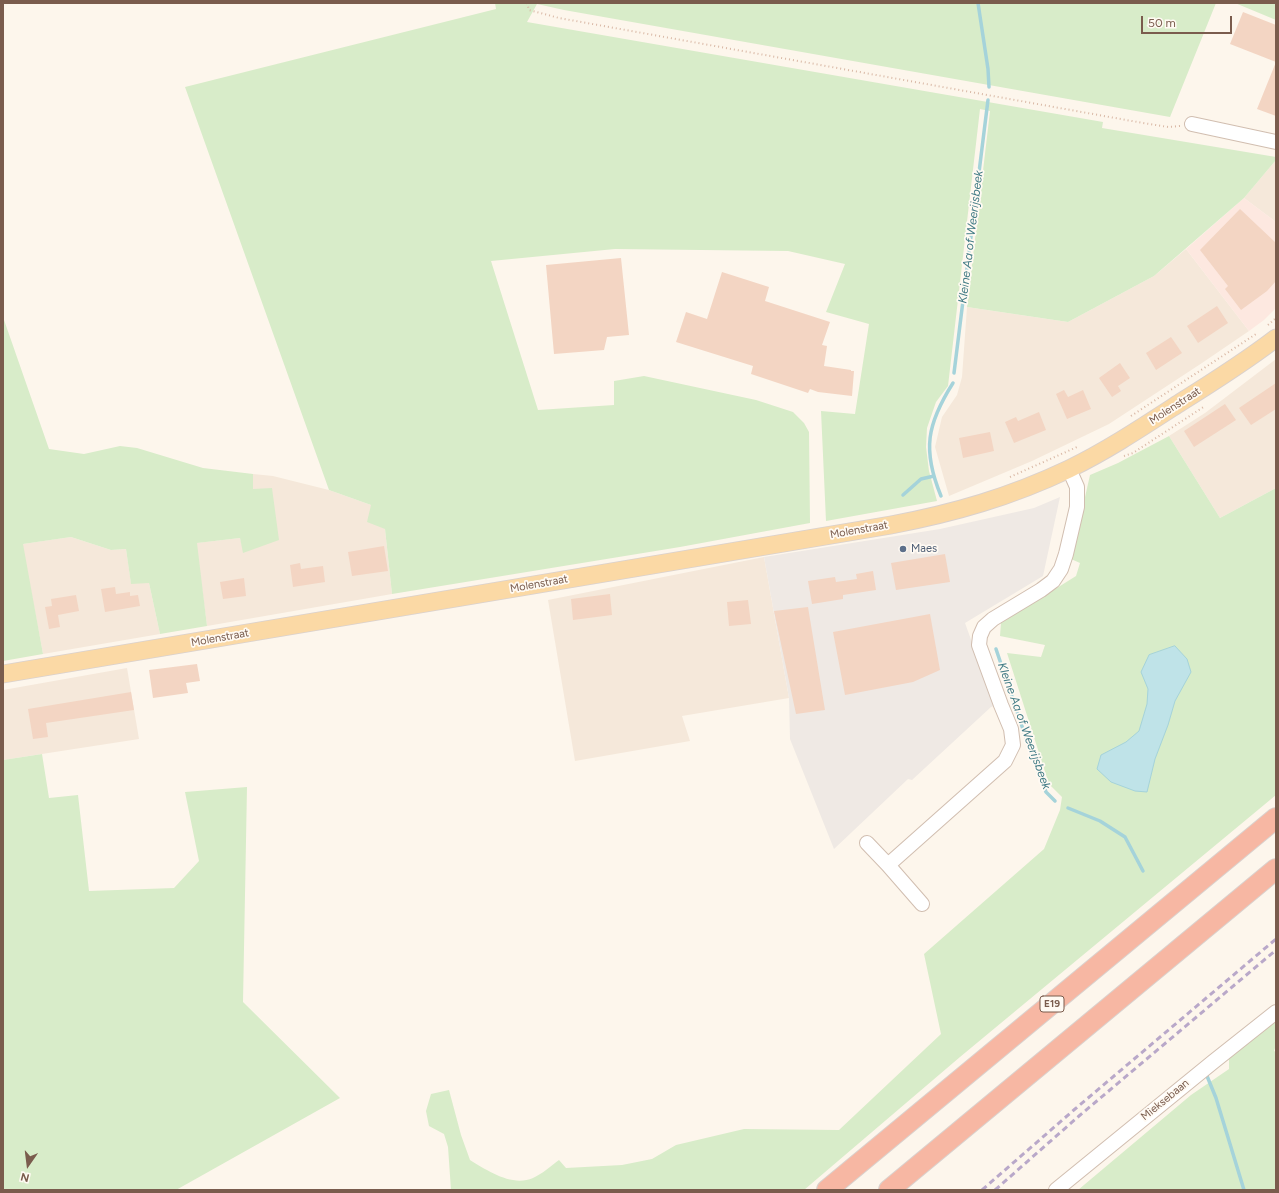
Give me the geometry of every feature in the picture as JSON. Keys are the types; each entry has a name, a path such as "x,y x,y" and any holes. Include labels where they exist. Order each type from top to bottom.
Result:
{"highway":[{"name":"E19","path":"827,1190 1276,818"},
{"path":"889,1190 1276,869"}],"main road":[{"name":"Molenstraat","path":"3,674 924,518 960,510 1003,496 1069,469 1125,438 1198,392 1272,332"}],"street":[{"path":"1192,124 1276,142"},
{"path":"888,865 1005,761 1012,745 1011,728 1001,705 980,645 980,636 984,627 993,619 1041,590 1053,581 1061,569 1077,507 1077,487 1069,469"},
{"path":"868,843 922,904"},
{"name":"Mieksebaan","path":"1056,1190 1276,1012"}],"path":[{"path":"527,3 529,10 559,18 1168,127 1192,124"},
{"path":"1272,332 1276,318"},
{"path":"1125,420 1257,333"},
{"path":"1008,478 1078,447"}],"shaded area":[{"path":"1276,160 1276,222 1244,198"},
{"path":"1244,198 1276,222 1276,308 1264,320 1249,331 1186,249"},
{"path":"1186,249 1249,331 1109,424 1032,461 949,496 935,447 942,417 957,395 962,377 967,307 1068,322 1154,276"},
{"path":"1276,359 1276,488 1220,518 1169,436 1205,413"},
{"path":"253,474 273,476 329,490 371,505 385,529 392,594 207,626 196,543 240,538 244,553 253,489"},
{"path":"1060,497 1043,576 965,623 995,706 991,707 912,780 908,779 834,849 790,739 789,698 764,557 940,529 1034,508"},
{"path":"71,537 111,550 126,549 131,583 149,583 160,634 43,654 22,544"},
{"path":"764,557 789,698 682,716 690,741 575,761 548,600"},
{"path":"127,668 139,739 3,760 3,690"}],"green space":[{"path":"495,3 1216,3 1170,117 537,4 527,22 1103,122 1102,128 1276,157 1276,160 1244,198 1154,276 1068,322 967,307 990,111 980,109 948,386 936,402 927,428 926,447 929,471 937,501 826,521 821,411 855,414 869,324 826,312 845,264 788,251 615,249 491,261 538,410 614,405 614,381 644,376 756,400 793,412 804,423 809,432 810,523 680,547 392,594 385,529 367,522 371,505 329,490 185,87 496,9"},
{"path":"1235,3 1276,3 1276,20"},
{"path":"3,317 49,449 84,454 120,446 137,448 203,468 253,474 253,489 272,488 279,540 243,553 240,538 197,543 207,626 160,634 149,583 131,584 126,549 111,550 71,537 23,544 43,654 3,661"},
{"path":"1169,436 1220,518 1276,488 1276,795 960,1057 804,1190 451,1190 448,1147 444,1134 429,1126 426,1111 431,1094 449,1090 461,1135 470,1160 492,1173 517,1181 533,1178 559,1160 566,1168 622,1165 652,1159 676,1145 744,1129 839,1130 941,1034 924,954 1044,849 1060,810 1062,797 1049,784 1007,653 1041,657 1045,645 1000,636 1001,623 1076,576 1080,563 1071,559 1090,475 1118,463"},
{"path":"42,754 49,798 78,795 89,891 174,888 199,861 185,792 247,787 243,1002 340,1098 176,1190 3,1190 3,760"},
{"path":"1276,1021 1276,1045 1274,1051 1276,1052 1276,1190 1078,1190 1191,1095 1229,1069 1229,1058"}],"water":[{"path":"1175,646 1187,659 1191,672 1175,701 1168,725 1155,759 1147,792 1135,791 1111,782 1097,769 1101,755 1126,742 1139,731 1147,704 1148,689 1141,672 1149,655"}],"building":[{"path":"1243,12 1276,25 1276,62 1230,44"},
{"path":"1276,62 1276,116 1257,109"},
{"path":"1240,209 1276,243 1276,281 1267,291 1241,310 1225,289 1228,286 1200,250"},
{"path":"621,258 629,335 607,337 604,350 554,354 546,265"},
{"path":"722,272 769,287 765,301 830,322 822,345 827,346 824,366 854,371 852,396 818,392 810,389 808,393 751,374 753,366 676,342 686,312 707,319"},
{"path":"1217,306 1228,323 1198,343 1187,326"},
{"path":"1171,337 1182,353 1156,370 1146,353"},
{"path":"1120,363 1130,378 1118,386 1121,391 1112,397 1099,378"},
{"path":"1276,383 1276,409 1251,425 1239,408"},
{"path":"1064,390 1068,397 1083,390 1091,409 1067,419 1056,394"},
{"path":"1225,404 1236,420 1194,447 1184,431"},
{"path":"1039,412 1046,430 1014,443 1005,422 1016,417 1018,421"},
{"path":"990,432 994,451 963,458 959,438"},
{"path":"384,546 388,571 352,576 348,552"},
{"path":"945,554 950,582 896,590 891,563"},
{"path":"300,563 301,569 323,566 325,582 293,587 290,565"},
{"path":"873,571 876,590 843,595 843,599 812,604 808,581 835,577 836,582 857,579 856,574"},
{"path":"244,578 246,596 223,599 220,582"},
{"path":"115,587 116,594 130,592 130,596 138,595 140,606 105,612 101,589"},
{"path":"610,594 612,615 573,620 571,599"},
{"path":"76,595 79,611 58,615 60,627 49,629 45,607 52,606 51,599"},
{"path":"748,600 751,624 729,626 727,602"},
{"path":"808,607 825,710 796,714 774,611"},
{"path":"930,614 940,670 913,682 845,695 833,632"},
{"path":"197,664 200,681 186,683 188,693 153,698 149,670"},
{"path":"131,692 134,710 46,723 48,737 33,739 28,709"}],"waterway":[{"name":"Kleine Aa of Weerijsbeek","path":"978,3 988,69 989,87"},
{"name":"Kleine Aa of Weerijsbeek","path":"954,373 988,100"},
{"name":"Kleine Aa of Weerijsbeek","path":"941,496 931,465 930,438 937,411 953,383"},
{"path":"903,495 921,479 934,476"},
{"name":"Kleine Aa of Weerijsbeek","path":"996,649 1032,756 1046,792 1055,801"},
{"name":"Kleine Aa of Weerijsbeek","path":"1068,808 1100,821 1125,837 1143,871"},
{"name":"Kleine Aa of Weerijsbeek","path":"1207,1076 1216,1098 1244,1190"}],"railway":[{"path":"982,1190 1075,1109 1276,939"},
{"path":"995,1190 1079,1116 1276,950"}],"place":[{"name":"Maes","path":"903,549"}]}
